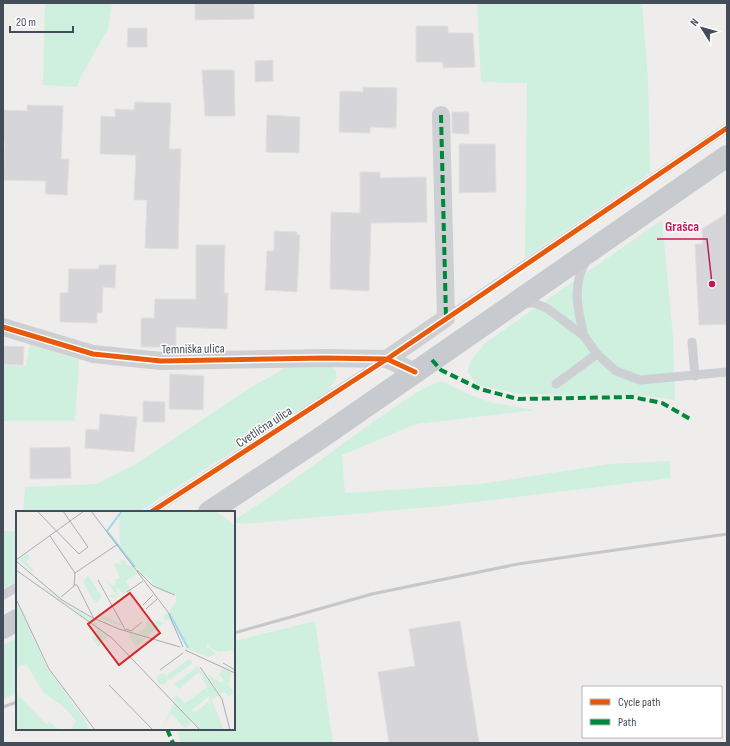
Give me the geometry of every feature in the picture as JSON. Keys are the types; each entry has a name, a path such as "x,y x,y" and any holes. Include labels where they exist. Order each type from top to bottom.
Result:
{"main road":[{"path":"211,511 319,439 727,156"},
{"path":"3,628 16,621"}],"street":[{"path":"387,359 446,318 441,115"},
{"name":"Temniška ulica","path":"3,326 93,354 161,361 324,358 387,359"},
{"path":"387,359 415,372"}],"lane":[{"path":"446,318 727,128"},
{"path":"584,336 578,312 577,288 584,263 595,247"},
{"path":"512,305 535,303 548,309 584,336 597,354 616,372 640,380 727,372"},
{"path":"692,342 695,376"},
{"path":"556,384 597,354"},
{"name":"Cvetlična ulica","path":"153,511 387,359"},
{"path":"3,595 16,588"}],"green space":[{"path":"45,3 112,3 108,29 80,78 77,87 43,85"},
{"path":"477,3 642,3 648,80 650,173 525,258 527,83 481,82"},
{"path":"662,220 673,337 675,400 646,396 520,394 477,385 468,372 470,362 485,343"},
{"path":"30,344 79,360 75,421 3,421 3,365 26,366"},
{"path":"297,364 328,364 336,371 336,379 328,391 140,511 23,511 25,487 96,484 136,464 245,391 285,368"},
{"path":"442,381 468,394 493,403 535,410 416,424 342,455 345,493 481,484 610,464 669,461 671,478 442,506 243,524 235,522 235,519 271,496 402,402 417,392"},
{"path":"3,531 16,531 16,582 3,589"},
{"path":"315,621 333,743 181,743 177,730 235,730 235,641"},
{"path":"16,638 16,694 3,699 3,645"}],"building":[{"path":"195,3 254,3 254,19 195,20"},
{"path":"416,26 448,26 448,33 473,33 475,67 443,68 443,62 416,62"},
{"path":"128,28 147,28 147,47 127,47"},
{"path":"273,60 273,81 255,82 255,61"},
{"path":"202,70 234,70 235,116 205,116"},
{"path":"363,87 397,88 396,128 370,127 370,133 339,132 340,91 363,92"},
{"path":"135,102 171,103 169,149 181,149 178,249 145,248 147,200 134,200 136,155 100,154 101,116 115,117 115,109 134,110"},
{"path":"27,105 63,106 61,159 69,159 67,195 45,194 46,181 3,180 5,143 3,143 3,110 27,111"},
{"path":"452,112 469,112 469,134 452,133"},
{"path":"267,115 300,117 299,153 266,152"},
{"path":"459,144 495,144 496,192 459,193"},
{"path":"360,172 380,172 380,178 426,177 427,222 371,223 369,291 330,289 331,212 360,213"},
{"path":"727,213 727,324 699,325 695,244 703,244 702,229"},
{"path":"274,231 297,232 297,235 300,235 297,292 265,290 267,251 274,251"},
{"path":"196,245 225,245 224,293 228,293 227,329 176,327 176,347 141,347 141,318 154,318 155,299 196,299"},
{"path":"99,265 116,265 115,288 103,287 102,313 97,313 97,323 60,322 60,293 68,293 69,269 99,269"},
{"path":"4,346 24,347 23,365 3,364"},
{"path":"170,374 204,376 203,410 169,409"},
{"path":"143,401 165,402 165,422 143,422"},
{"path":"100,414 137,417 134,452 85,448 86,429 99,430"},
{"path":"70,447 71,478 30,479 30,448"},
{"path":"460,621 479,743 389,743 378,672 415,666 409,629"}],"railway":[{"path":"235,633 372,594 518,564 727,534"},
{"path":"3,707 16,702"}],"marked path":[{"path":"441,115 446,318"},
{"path":"432,360 441,370 480,389 518,399 632,397 662,403 692,420"},
{"path":"167,730 173,743"}],"cycle path":[{"path":"153,511 387,359 727,128"},
{"path":"3,327 93,354 161,361 324,358 387,359 415,372"}],"place":[{"name":"Grašca","path":"712,284"}]}
